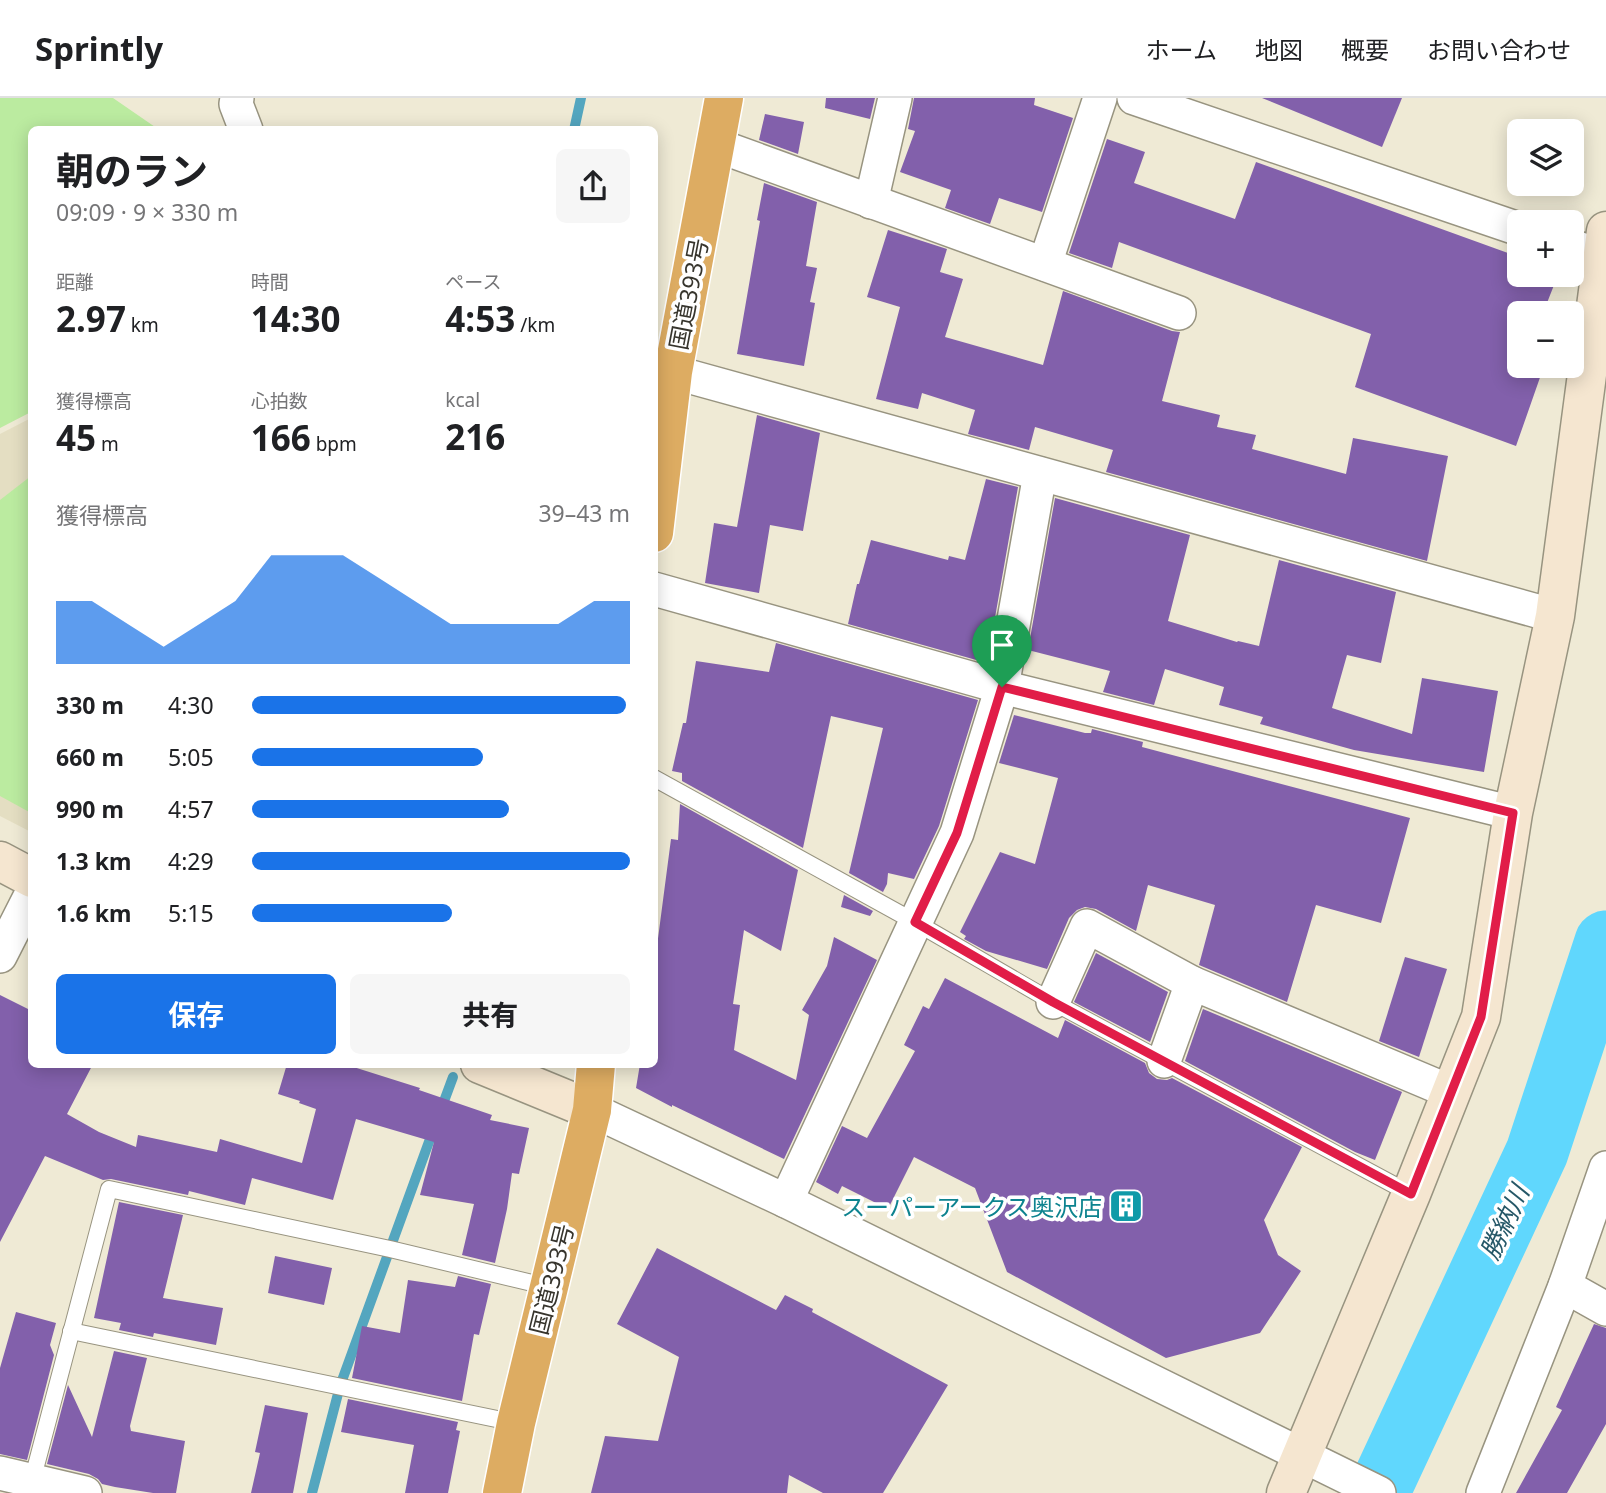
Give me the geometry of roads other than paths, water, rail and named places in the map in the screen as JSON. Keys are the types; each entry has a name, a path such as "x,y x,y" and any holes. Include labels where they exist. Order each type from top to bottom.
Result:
{"highway":[{"name":"国道393号","path":"658,499 673,372 724,98"},
{"name":"国道393号","path":"502,1493 516,1423 592,1110 596,1068"}],"street":[{"path":"237,98 236,104 244,126"},
{"path":"871,202 895,98"},
{"path":"1045,264 1100,98"},
{"path":"1134,98 1507,225"},
{"path":"716,145 1179,313"},
{"path":"1286,1493 1411,1194 1481,1017 1513,813 1555,616 1597,248"},
{"path":"673,372 1555,616"},
{"path":"786,1201 957,833 1002,687 1040,474"},
{"path":"658,590 1002,687 1513,813"},
{"path":"0,861 28,876"},
{"path":"0,956 28,901"},
{"path":"1053,1002 1087,926 1192,983 1451,1092"},
{"path":"1164,1061 1192,983"},
{"path":"490,1068 592,1110 786,1201 1379,1493"},
{"path":"1483,1493 1565,1286 1606,1168"},
{"path":"1565,1286 1606,1309"},
{"path":"0,1473 85,1493"}],"lane":[{"path":"658,780 915,922 1053,1002 1411,1194"},
{"path":"33,1481 109,1189 390,1249 549,1287"},
{"path":"71,1331 516,1423"}],"waterway":[{"path":"575,126 581,98"},
{"name":"勝納川","path":"1378,1493 1537,1152 1606,942"},
{"path":"440,1112 453,1077"},
{"path":"312,1493 340,1386 434,1128"}],"place":[{"name":"スーパーアークス奥沢店","path":"1126,1206"}]}
